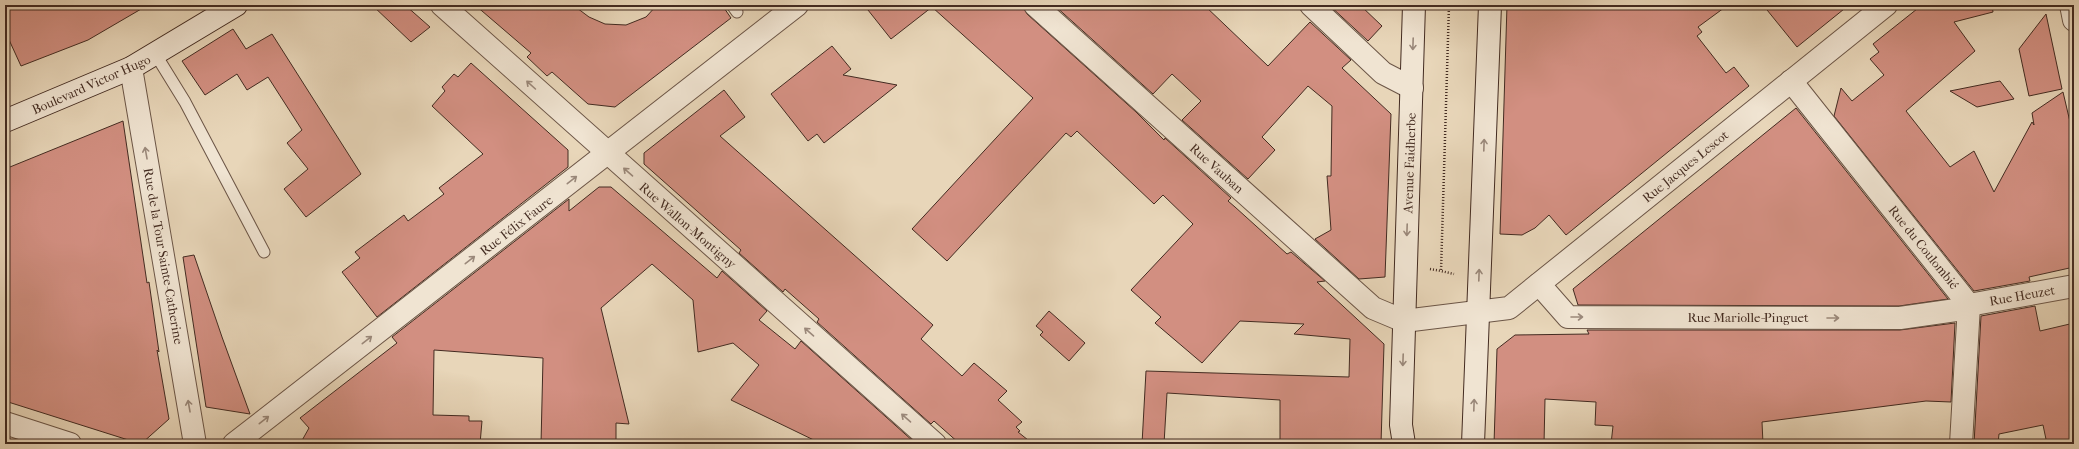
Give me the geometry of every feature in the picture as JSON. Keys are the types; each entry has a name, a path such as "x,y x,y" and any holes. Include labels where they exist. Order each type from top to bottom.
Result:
{"street":[{"name":"Boulevard Victor Hugo","path":"5,121 131,68 156,55 236,5"},
{"name":"Rue Wallon-Montigny","path":"442,5 935,444"},
{"name":"Rue Félix Faure","path":"234,444 797,5"},
{"name":"Rue Vauban","path":"1035,5 1373,308 1404,321"},
{"path":"1310,5 1383,73 1412,88"},
{"name":"Avenue Faidherbe","path":"1404,444 1401,425 1414,5"},
{"path":"1473,444 1490,5"},
{"name":"Rue Jacques Lescot","path":"1478,313 1509,308 1886,5"},
{"path":"2071,5 2074,20"},
{"name":"Rue de la Tour Sainte-Catherine","path":"131,68 195,444"},
{"name":"Rue du Coulombié","path":"1791,81 1969,305"},
{"name":"Rue Mariolle-Pinguet","path":"1539,284 1568,317 1900,318 1956,310 1969,305"},
{"name":"Rue Heuzet","path":"1969,305 2074,286"},
{"path":"1961,444 1969,305"},
{"path":"1404,321 1478,313"},
{"path":"5,423 70,444"}],"lane":[{"path":"156,55 185,102 264,252"}],"path":[{"path":"1449,5 1441,271 1479,280"}],"building":[{"path":"5,5 148,5 88,40 21,66 5,31"},
{"path":"372,5 405,5 430,27 411,42"},
{"path":"475,5 573,5 589,17 605,24 626,25 646,17 657,5 722,5 731,18 615,107 588,104 552,72 547,76 527,57 531,53"},
{"path":"864,5 1023,5 1027,14 1136,112 1164,140 1165,138 1231,198 1228,201 1287,254 1291,252 1325,281 1317,282 1384,344 1381,444 1280,444 1280,400 1167,393 1164,444 1142,444 1146,371 1349,377 1350,339 1294,334 1304,324 1240,321 1202,363 1155,323 1161,317 1131,290 1193,224 1163,195 1154,204 1077,131 1071,137 1066,133 947,261 912,229 1033,98 932,7 891,39"},
{"path":"1054,5 1204,5 1268,66 1310,22 1351,60 1342,68 1391,114 1385,277 1359,279 1315,239 1331,230 1327,176 1331,176 1332,106 1308,86 1262,137 1275,150 1248,179 1182,120 1201,101 1172,74 1153,94"},
{"path":"1329,5 1360,5 1382,26 1368,41"},
{"path":"1507,5 1728,5 1698,27 1702,32 1697,36 1726,73 1734,67 1749,86 1566,235 1549,215 1535,228 1522,235 1500,234"},
{"path":"1763,5 1849,5 1797,47"},
{"path":"1922,5 1992,5 1993,12 1954,22 1975,51 1906,111 1950,167 1974,151 1994,192 2032,122 2034,125 2032,113 2063,92 2074,139 2074,267 2029,277 2030,281 1974,291 1834,116 1841,88 1852,101 1884,75 1870,59 1879,52 1873,44"},
{"path":"2046,14 2062,89 2029,96 2019,49"},
{"path":"233,29 246,49 272,34 361,174 306,217 284,189 308,169 287,143 302,130 268,77 247,90 237,74 205,95 182,61"},
{"path":"832,46 851,69 843,75 897,85 824,143 817,134 808,141 771,94"},
{"path":"471,63 568,150 568,167 377,317 342,272 360,258 355,252 404,215 408,221 444,194 439,188 483,154 432,106 445,91 442,87 454,74 458,77"},
{"path":"2000,81 2014,99 1977,107 1950,91"},
{"path":"724,90 745,117 720,136 933,325 921,339 962,376 974,363 1007,391 998,400 1022,422 1016,427 1020,431 1018,432 1033,444 960,444 934,421 931,424 817,322 819,319 785,289 783,292 739,253 741,250 644,164 644,153"},
{"path":"1796,108 1948,299 1899,306 1578,305 1573,289"},
{"path":"123,121 147,283 149,282 159,352 157,350 169,419 141,444 5,401 5,169"},
{"path":"599,187 611,187 717,278 722,271 767,311 759,320 795,349 801,341 914,442 913,444 822,444 731,400 759,365 733,343 698,352 693,300 652,264 601,308 629,424 616,423 616,444 541,444 543,358 434,350 433,415 469,416 469,421 482,421 480,444 300,444 309,428 300,418 397,343 392,337 569,199 569,211"},
{"path":"194,255 250,414 206,407 183,257"},
{"path":"2035,306 2040,331 2074,323 2074,444 2047,444 2043,425 1999,434 1998,444 1974,444 1981,316"},
{"path":"1049,311 1085,343 1069,361 1040,335 1043,332 1036,326"},
{"path":"1955,323 1951,402 1926,401 1762,422 1763,444 1611,444 1613,426 1595,425 1596,402 1545,399 1544,444 1494,444 1497,349 1515,335 1589,334 1587,330 1900,330"}]}
